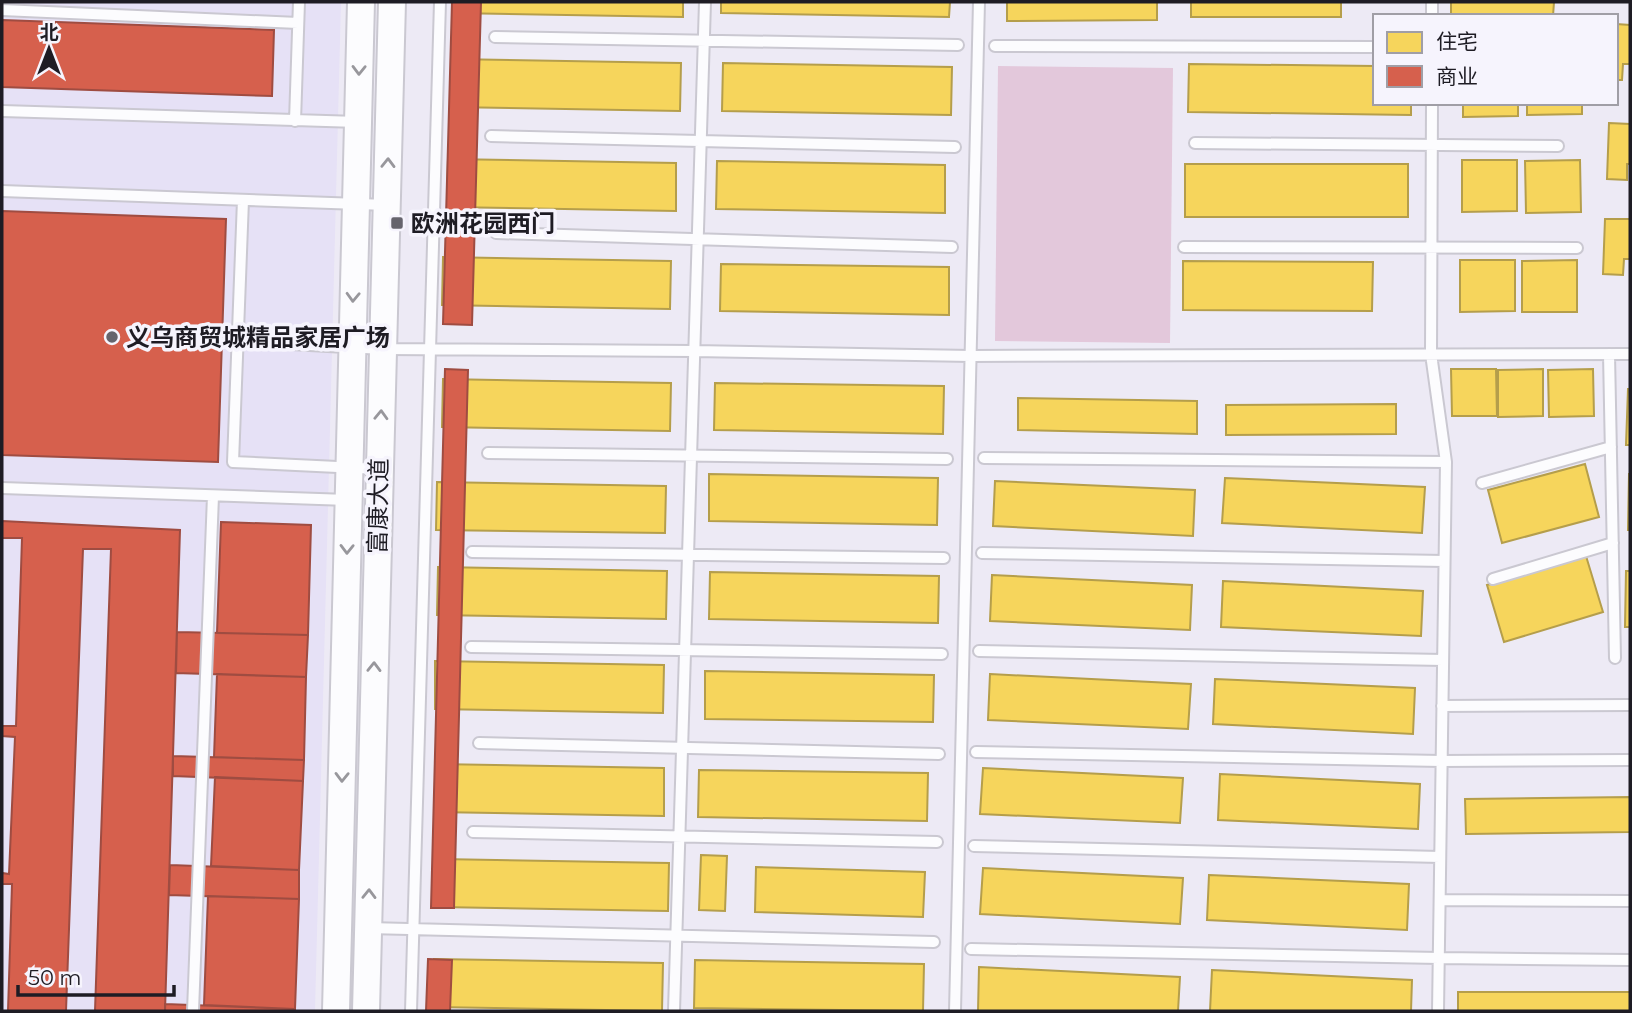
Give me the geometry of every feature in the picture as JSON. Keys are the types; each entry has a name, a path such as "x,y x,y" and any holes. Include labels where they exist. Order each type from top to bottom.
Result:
{"street":[{"name":"富康大道","path":"336,1011 361,2"},
{"name":"富康大道","path":"366,1011 392,2"}],"lane":[{"path":"295,121 299,2"},
{"path":"411,1011 440,2"},
{"path":"674,1011 705,2"},
{"path":"955,1011 979,2"},
{"path":"2,10 298,23"},
{"path":"495,37 958,46"},
{"path":"995,46 1373,47"},
{"path":"1432,105 1431,354 1446,462 1438,1011"},
{"path":"2,111 358,122"},
{"path":"491,136 955,147"},
{"path":"1195,143 1558,146"},
{"path":"2,191 387,205"},
{"path":"243,200 233,462 379,469"},
{"path":"496,233 952,247"},
{"path":"1184,247 1577,248"},
{"path":"237,341 383,349 971,356 1630,354"},
{"path":"1609,354 1615,658"},
{"path":"1482,484 1611,447"},
{"path":"488,453 947,459"},
{"path":"984,458 1446,462"},
{"path":"2,488 348,500"},
{"path":"193,1011 212,496"},
{"path":"1493,579 1613,544"},
{"path":"472,552 944,558"},
{"path":"982,552 1444,561"},
{"path":"471,647 942,654"},
{"path":"979,651 1443,660"},
{"path":"1442,706 1630,705"},
{"path":"479,743 939,754"},
{"path":"976,752 1441,761 1630,760"},
{"path":"473,832 937,842"},
{"path":"974,846 1440,857"},
{"path":"1440,900 1630,901"},
{"path":"368,928 934,942"},
{"path":"971,949 1630,960"}],"shaded area":[{"path":"2,2 341,2 315,1011 2,1011"},
{"path":"998,66 1173,68 1170,343 995,341"}],"building: 住宅":[{"path":"454,2 683,2 683,17 454,13"},
{"path":"721,2 950,2 949,17 721,13"},
{"path":"1007,2 1157,2 1157,20 1007,21"},
{"path":"1191,2 1341,2 1341,17 1191,17"},
{"path":"1451,2 1554,2 1553,14 1451,14"},
{"path":"1618,24 1630,25 1630,64 1623,64 1622,80 1618,80"},
{"path":"452,59 681,63 680,111 451,107"},
{"path":"723,63 952,67 951,115 722,111"},
{"path":"1189,64 1373,66 1373,105 1411,105 1411,115 1188,112"},
{"path":"1463,105 1518,105 1518,116 1463,117"},
{"path":"1527,105 1582,105 1582,114 1527,115"},
{"path":"1609,123 1630,124 1630,164 1627,164 1627,180 1607,179"},
{"path":"448,159 676,163 676,211 447,207"},
{"path":"1462,160 1517,160 1517,211 1462,212"},
{"path":"1580,160 1581,212 1526,213 1525,161"},
{"path":"717,161 945,165 945,213 716,209"},
{"path":"1185,164 1408,164 1408,217 1185,217"},
{"path":"1605,219 1630,219 1630,259 1624,259 1623,275 1603,274"},
{"path":"443,257 671,261 670,309 442,305"},
{"path":"1460,260 1515,260 1515,311 1460,312"},
{"path":"1577,260 1577,312 1522,312 1522,261"},
{"path":"1183,261 1373,262 1372,311 1183,310"},
{"path":"721,264 949,267 949,315 720,311"},
{"path":"1451,369 1496,369 1497,416 1452,416"},
{"path":"1543,369 1543,416 1498,417 1498,370"},
{"path":"1593,369 1594,416 1549,417 1548,370"},
{"path":"443,379 671,383 670,431 442,427"},
{"path":"715,383 944,386 943,434 714,430"},
{"path":"1628,389 1630,445 1626,445"},
{"path":"1018,398 1197,401 1197,434 1018,430"},
{"path":"1396,404 1396,434 1226,435 1226,405"},
{"path":"1585,464 1599,517 1502,543 1488,490"},
{"path":"709,474 938,478 937,525 709,521"},
{"path":"1629,474 1630,530 1628,530"},
{"path":"1225,478 1425,487 1422,533 1222,523"},
{"path":"995,481 1195,490 1193,536 993,526"},
{"path":"437,482 666,486 665,533 436,530"},
{"path":"1586,556 1603,612 1504,642 1487,585"},
{"path":"438,567 667,571 666,619 437,615"},
{"path":"1626,571 1630,571 1630,627 1625,627"},
{"path":"710,572 939,576 938,623 709,619"},
{"path":"992,575 1192,585 1190,630 990,621"},
{"path":"1223,581 1423,591 1421,636 1221,627"},
{"path":"435,661 664,665 663,713 435,709"},
{"path":"705,671 934,675 933,722 705,719"},
{"path":"990,674 1191,684 1188,729 988,720"},
{"path":"1215,679 1415,688 1413,734 1213,724"},
{"path":"436,764 664,768 664,816 435,812"},
{"path":"983,768 1183,778 1180,823 980,814"},
{"path":"699,770 928,773 927,821 698,817"},
{"path":"1220,774 1420,784 1418,829 1218,820"},
{"path":"1630,797 1630,832 1466,834 1465,799"},
{"path":"701,855 727,856 725,911 699,910"},
{"path":"440,859 669,863 668,911 439,907"},
{"path":"756,867 925,872 923,917 755,912"},
{"path":"983,868 1183,878 1180,924 980,914"},
{"path":"1209,875 1409,884 1407,930 1207,920"},
{"path":"434,959 663,963 662,1011 433,1007"},
{"path":"695,960 924,964 923,1011 694,1008"},
{"path":"979,967 1180,977 1178,1011 978,1011"},
{"path":"1212,970 1412,980 1411,1011 1210,1011"},
{"path":"1458,992 1630,992 1630,1011 1458,1011"}],"building: 商业":[{"path":"452,2 481,2 472,325 443,324"},
{"path":"2,20 274,30 272,96 2,87"},
{"name":"义乌商贸城精品家居广场","path":"2,211 226,219 218,462 2,455"},
{"path":"445,369 468,370 454,908 431,908"},
{"path":"2,521 180,530 165,1011 95,1011 111,549 83,549 66,1011 8,1011 12,884 2,884 2,873 9,874 15,737 2,736 2,726 16,726 22,538 2,538"},
{"path":"221,522 311,525 308,635 217,633"},
{"path":"177,632 308,635 306,677 176,673"},
{"path":"217,674 306,677 304,760 214,757"},
{"path":"173,756 304,760 303,781 173,776"},
{"path":"215,777 303,781 299,870 211,866"},
{"path":"170,865 299,870 299,899 169,895"},
{"path":"208,896 299,899 295,1009 204,1005"},
{"path":"428,959 452,960 450,1011 426,1011"},
{"path":"165,1004 295,1009 295,1011 165,1011"}],"place":[{"name":"欧洲花园西门","path":"397,223"},
{"name":"义乌商贸城精品家居广场","path":"112,337"}]}
